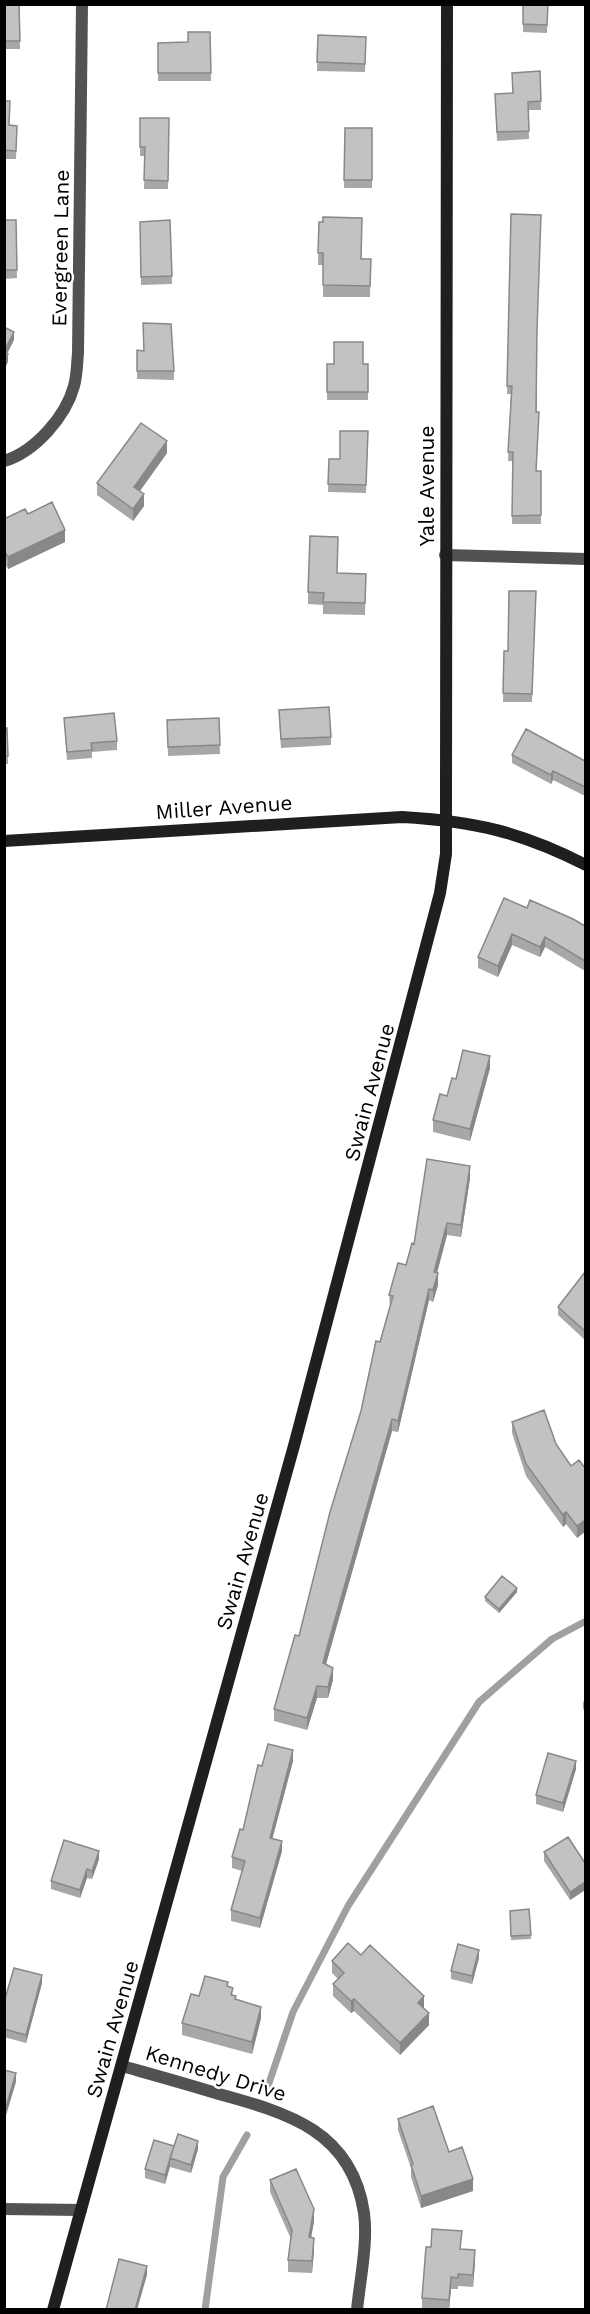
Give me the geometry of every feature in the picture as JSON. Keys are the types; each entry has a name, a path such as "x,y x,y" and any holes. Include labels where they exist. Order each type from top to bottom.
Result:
{"street":[{"name":"Evergreen Lane","path":"4,461 37,441 59,415 74,386 78,353 82,4"},
{"name":"Yale Avenue","path":"446,819 447,4"},
{"path":"445,555 585,559"},
{"name":"Miller Avenue","path":"4,841 342,819 402,817 446,819"},
{"path":"446,819 487,826 529,840 585,866"},
{"name":"Swain Avenue","path":"53,2310 298,1431 430,939 446,854 446,819"},
{"name":"Kennedy Drive","path":"122,2066 273,2109 300,2120 325,2138 345,2159 358,2184 364,2215 357,2310"},
{"path":"4,2209 81,2210"}],"building":[{"path":"4,4 19,4 20,41 4,41"},
{"path":"523,4 548,4 547,25 523,24"},
{"path":"188,32 210,32 211,73 158,73 158,43 188,42"},
{"path":"318,35 366,37 365,64 317,62"},
{"path":"540,71 541,101 528,102 529,131 497,132 495,94 513,93 512,73"},
{"path":"4,101 10,101 9,125 17,126 16,151 4,150"},
{"path":"140,118 169,118 168,181 144,180 145,147 140,147"},
{"path":"345,128 372,128 372,180 344,180"},
{"path":"511,214 541,215 536,412 539,412 536,471 541,471 541,515 512,516 513,452 508,452 512,386 507,386"},
{"path":"323,217 362,218 361,259 371,259 370,286 323,285 323,253 318,253 319,222 323,222"},
{"path":"4,220 16,220 17,270 4,270"},
{"path":"170,220 172,276 141,277 140,222"},
{"path":"143,323 171,324 174,371 137,371 137,350 144,351"},
{"path":"4,327 14,332 4,351"},
{"path":"334,342 363,342 363,364 368,364 368,392 327,392 327,364 334,364"},
{"path":"141,423 167,441 134,487 144,494 133,509 97,483"},
{"path":"340,431 368,431 366,485 328,484 329,459 340,459"},
{"path":"52,502 65,530 8,557 4,550 4,519 25,509 28,514"},
{"path":"310,536 338,537 337,573 366,574 365,603 323,602 324,593 308,592"},
{"path":"509,591 536,591 532,694 503,693 504,651 508,651"},
{"path":"329,707 331,737 281,739 279,710"},
{"path":"114,713 117,741 91,743 92,750 67,752 64,718"},
{"path":"219,718 220,745 168,747 167,720"},
{"path":"4,728 7,728 8,756 4,756"},
{"path":"526,729 585,761 585,787 553,771 551,775 512,755"},
{"path":"504,898 527,908 530,900 585,926 585,961 545,937 540,947 512,934 498,966 478,957"},
{"path":"463,1050 490,1056 470,1129 433,1120 440,1094 447,1096 452,1078 456,1079"},
{"path":"427,1159 470,1166 461,1225 447,1223 434,1272 438,1273 433,1290 429,1289 398,1421 392,1419 323,1663 333,1668 328,1687 317,1686 307,1718 274,1709 295,1635 299,1636 330,1512 361,1411 376,1341 380,1342 393,1296 389,1295 398,1263 406,1265 412,1243 414,1244"},
{"path":"585,1272 585,1331 558,1307"},
{"path":"544,1410 556,1444 571,1466 579,1460 585,1468 585,1520 577,1526 566,1512 563,1515 526,1464 512,1422"},
{"path":"502,1576 517,1588 499,1609 485,1597"},
{"path":"268,1744 293,1750 270,1838 282,1841 260,1918 231,1910 245,1861 232,1857 240,1829 243,1830 258,1765 262,1766"},
{"path":"548,1753 576,1761 563,1803 536,1795"},
{"path":"568,1837 585,1863 585,1882 570,1892 544,1852"},
{"path":"64,1840 99,1851 92,1871 87,1869 80,1890 51,1881"},
{"path":"529,1909 531,1935 511,1936 510,1911"},
{"path":"348,1943 361,1955 370,1945 424,1996 418,2003 429,2013 400,2043 354,1999 351,2001 333,1984 344,1973 332,1961"},
{"path":"458,1944 479,1950 472,1976 451,1971"},
{"path":"14,1968 42,1975 26,2035 4,2029 4,2002"},
{"path":"205,1976 228,1982 227,1986 233,1988 231,1995 236,1996 235,1999 261,2007 252,2042 182,2023 191,1994 199,1996"},
{"path":"4,2070 16,2073 4,2114"},
{"path":"433,2106 449,2152 462,2147 473,2179 421,2196 398,2119"},
{"path":"178,2134 198,2141 191,2165 170,2158"},
{"path":"154,2140 174,2146 165,2175 145,2169"},
{"path":"296,2169 314,2209 309,2237 314,2238 312,2261 288,2260 292,2230 270,2180"},
{"path":"432,2229 462,2231 460,2249 475,2250 473,2275 458,2274 458,2278 451,2277 449,2300 422,2298 426,2247 431,2247"},
{"path":"119,2259 147,2266 135,2310 106,2310"}],"waterway":[{"path":"267,2089 293,2012 348,1906 479,1702 552,1639 586,1621"},
{"path":"205,2310 223,2177 247,2135"}]}
